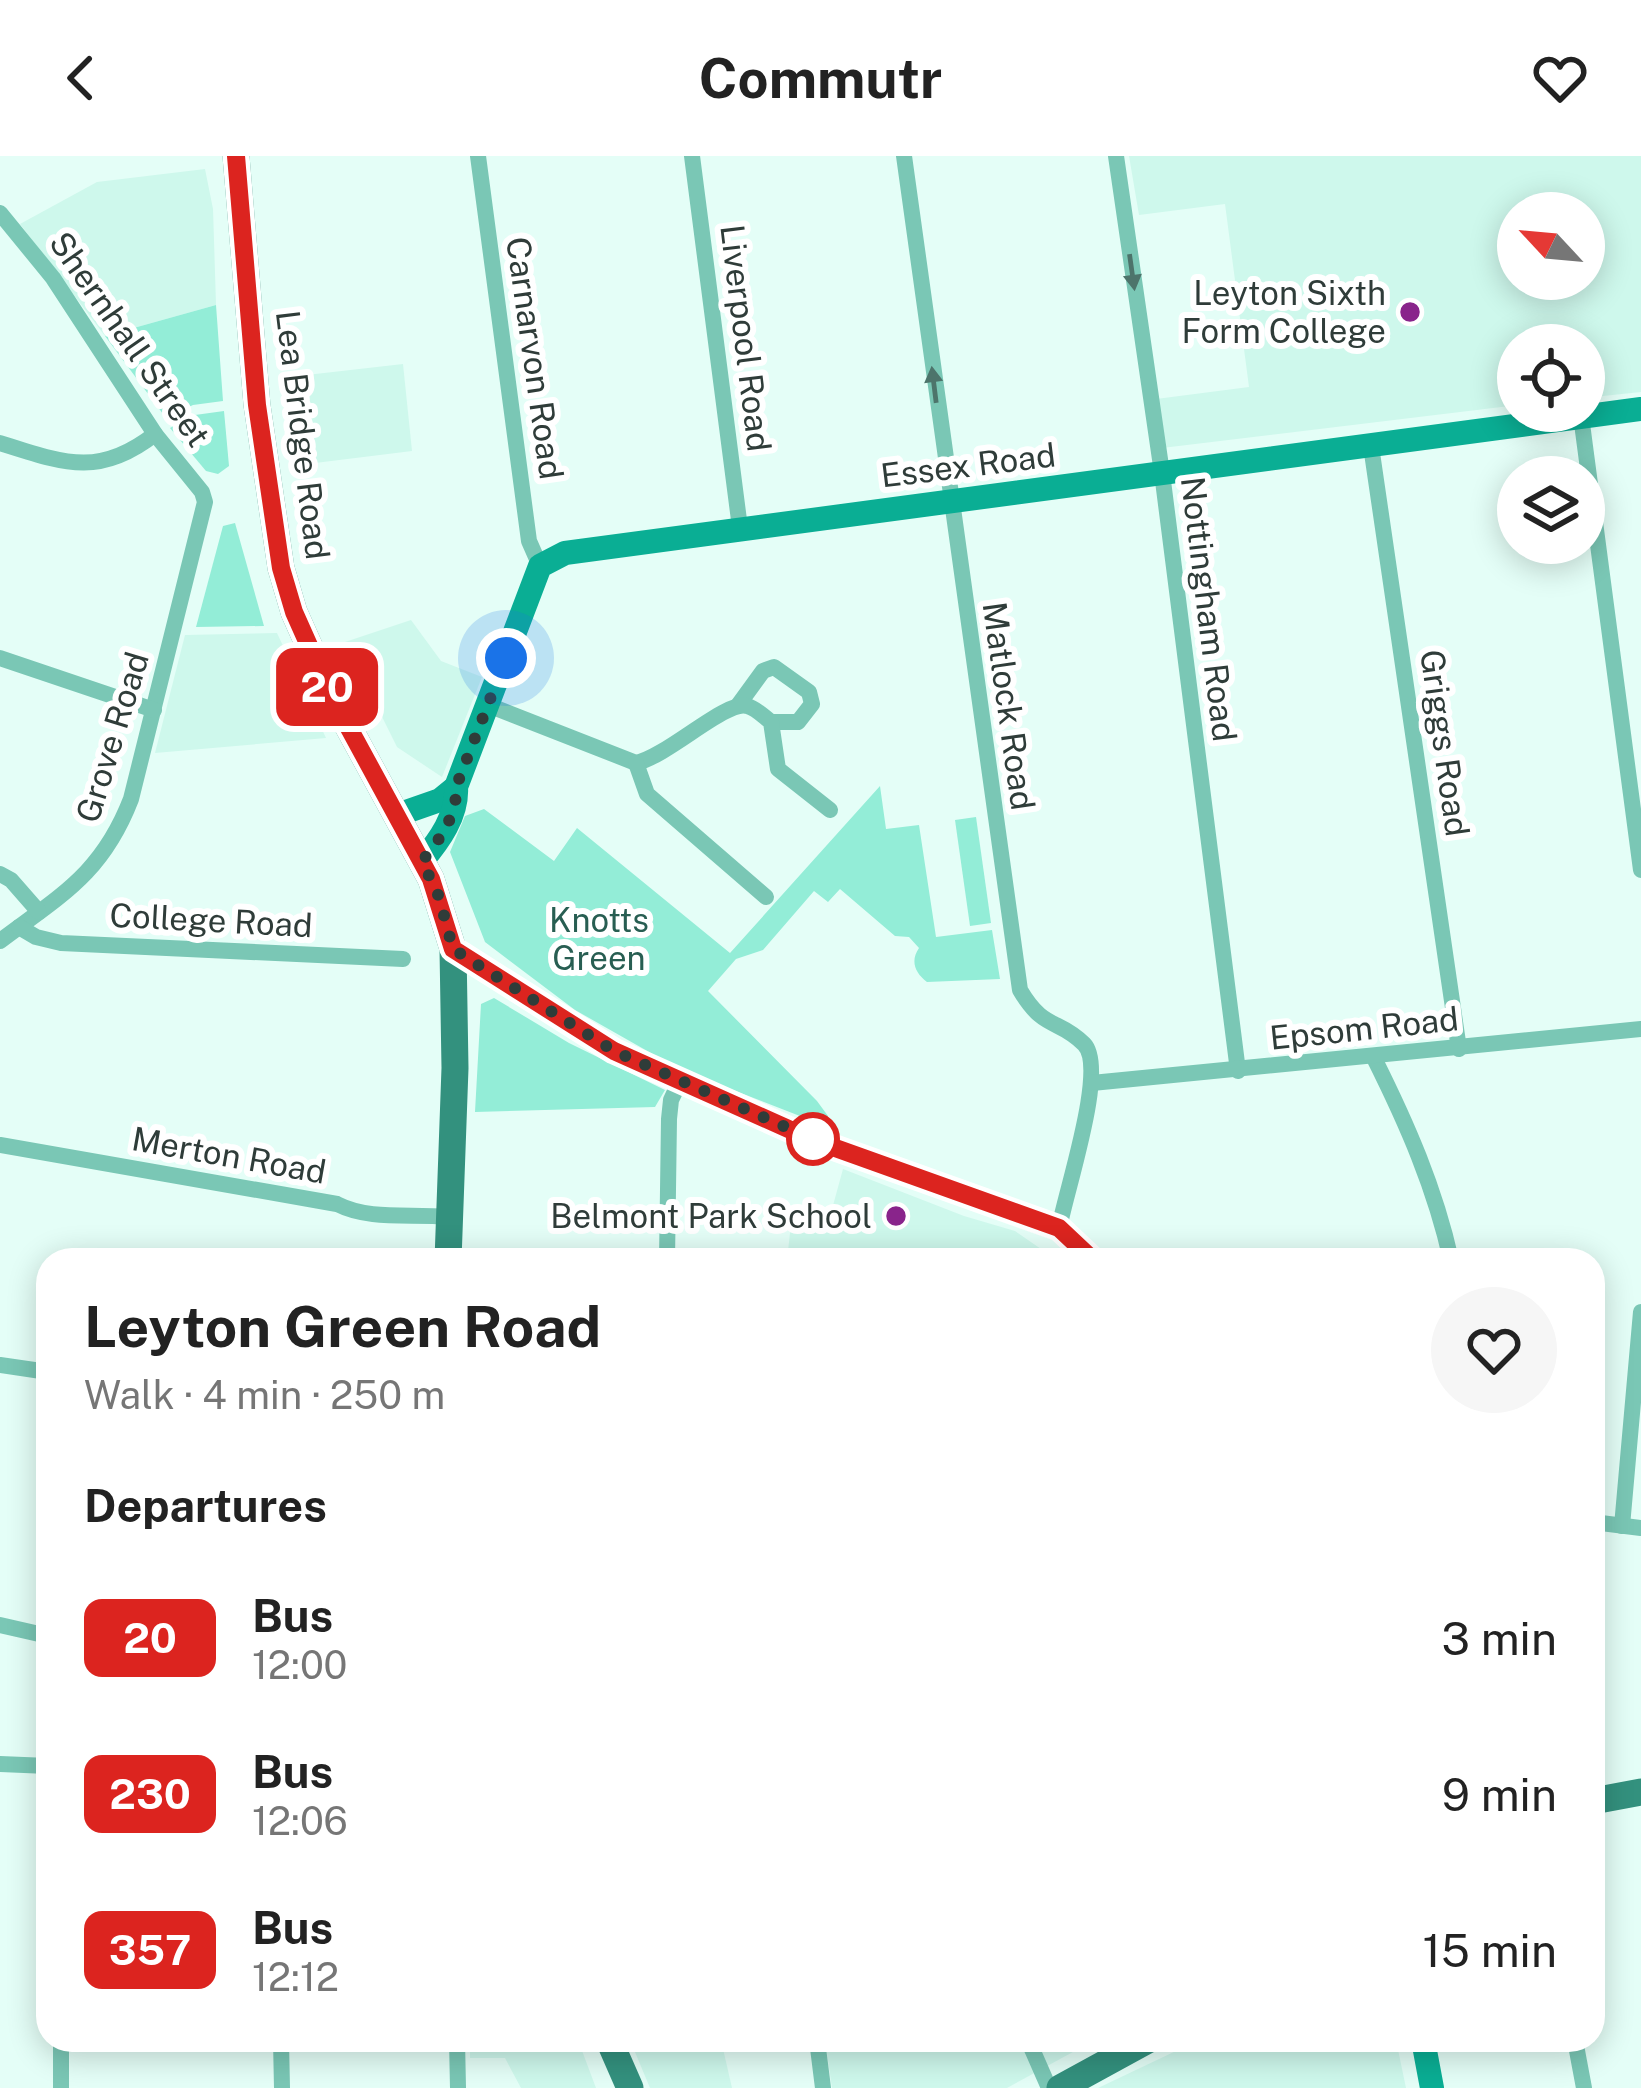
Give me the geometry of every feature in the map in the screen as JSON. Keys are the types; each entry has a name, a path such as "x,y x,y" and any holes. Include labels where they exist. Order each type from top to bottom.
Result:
{"main road":[{"name":"Lea Bridge Road","path":"236,156 257,405 281,568 294,612 331,695 439,897 453,949 455,1068 448,1248"},
{"path":"1605,1797 1641,1792"},
{"path":"614,2052 630,2088"},
{"path":"1060,2088 1126,2052"}],"street":[{"name":"Carnarvon Road","path":"478,156 529,541 540,566"},
{"name":"Liverpool Road","path":"692,156 740,528"},
{"name":"Matlock Road","path":"904,156 1020,989 1041,1019 1084,1043 1092,1057 1092,1083"},
{"name":"Nottingham Road","path":"1116,156 1162,473 1238,1071"},
{"name":"Shernhall Street","path":"0,213 53,278 205,502"},
{"name":"Essex Road","path":"1605,413 1641,409"},
{"name":"Essex Road","path":"540,566 565,553 1497,428"},
{"path":"1583,432 1641,870"},
{"path":"0,443 94,465 132,452 155,434"},
{"name":"Griggs Road","path":"1371,446 1459,1049"},
{"name":"Grove Road","path":"0,941 82,878 116,838 131,799 205,502"},
{"path":"397,815 440,800 456,787 540,566"},
{"path":"0,658 154,710"},
{"path":"488,705 636,763 654,759 740,704 763,670 774,667 809,692 812,704 798,722 771,722 740,704"},
{"path":"771,722 778,769 830,810"},
{"path":"636,763 646,794 766,897"},
{"path":"422,861 448,822 458,795 456,787"},
{"path":"0,874 39,913"},
{"name":"College Road","path":"19,927 61,943 403,958"},
{"path":"453,949 576,1029 680,1081 813,1140 1059,1228 1080,1248"},
{"name":"Epsom Road","path":"1092,1083 1641,1029"},
{"path":"1374,1058 1406,1121 1438,1202 1448,1248"},
{"path":"667,1248 669,1119 680,1081"},
{"path":"1059,1228 1092,1083"},
{"name":"Merton Road","path":"0,1145 398,1217 448,1217"},
{"path":"1632,1527 1641,1312"},
{"path":"0,1365 36,1370"},
{"path":"0,1625 36,1633"},
{"path":"0,1764 36,1766"},
{"path":"61,2052 61,2088"},
{"path":"280,2052 282,2088"},
{"path":"457,2052 458,2088"},
{"path":"818,2052 823,2088"},
{"path":"1033,2052 1049,2088"},
{"path":"1425,2052 1432,2088"},
{"path":"1577,2052 1584,2088"}],"shaded area":[{"name":"Leyton Sixth Form College","path":"1129,156 1641,156 1641,392 1605,396 1605,324 1497,324 1497,408 1162,448 1156,399 1249,387 1225,204 1139,215"},
{"path":"205,169 213,209 216,305 105,336 20,224 97,182"},
{"path":"403,364 412,451 299,465 289,377"},
{"path":"411,620 441,661 482,677 442,777 397,747 345,642"},
{"path":"277,633 326,738 155,753 185,635"},
{"name":"Belmont Park School","path":"843,1169 1015,1231 1040,1248 788,1248 792,1215 829,1220"},
{"path":"470,2052 582,2052 596,2088 521,2088 505,2058 470,2058"},
{"path":"635,2052 724,2052 732,2088 650,2088"},
{"path":"827,2052 1073,2052 1007,2088 832,2088"},
{"path":"1174,2052 1398,2052 1406,2088 1098,2088"}],"green space":[{"path":"216,305 223,401 193,405 166,418 105,336"},
{"path":"224,411 229,466 218,474 206,471 170,428 195,415"},
{"path":"235,523 264,626 196,627 223,526"},
{"name":"Knotts Green","path":"880,786 886,829 919,825 936,937 992,930 1000,979 927,982 915,966 919,948 909,937 895,936 840,889 828,902 814,891 763,950 736,959 708,991 817,1101 828,1116 823,1125 679,1069 575,1010 485,942 450,852 465,816 484,809 554,861 577,828 730,953"},
{"path":"976,817 991,923 970,926 955,820"},
{"name":"Knotts Green","path":"494,998 569,1043 665,1090 655,1107 475,1112 481,1004"}],"bus line":[{"name":"20","path":"236,156 257,405 281,568 304,638 341,716 431,879 453,949 614,1051 813,1140 1059,1228 1082,1248"}],"place":[{"name":"Leyton Sixth Form College","path":"1410,312"},
{"name":"Belmont Park School","path":"896,1216"}],"route":[{"path":"506,658 456,787 458,795 448,822 422,861 439,897 453,949 614,1051 813,1139"}]}
